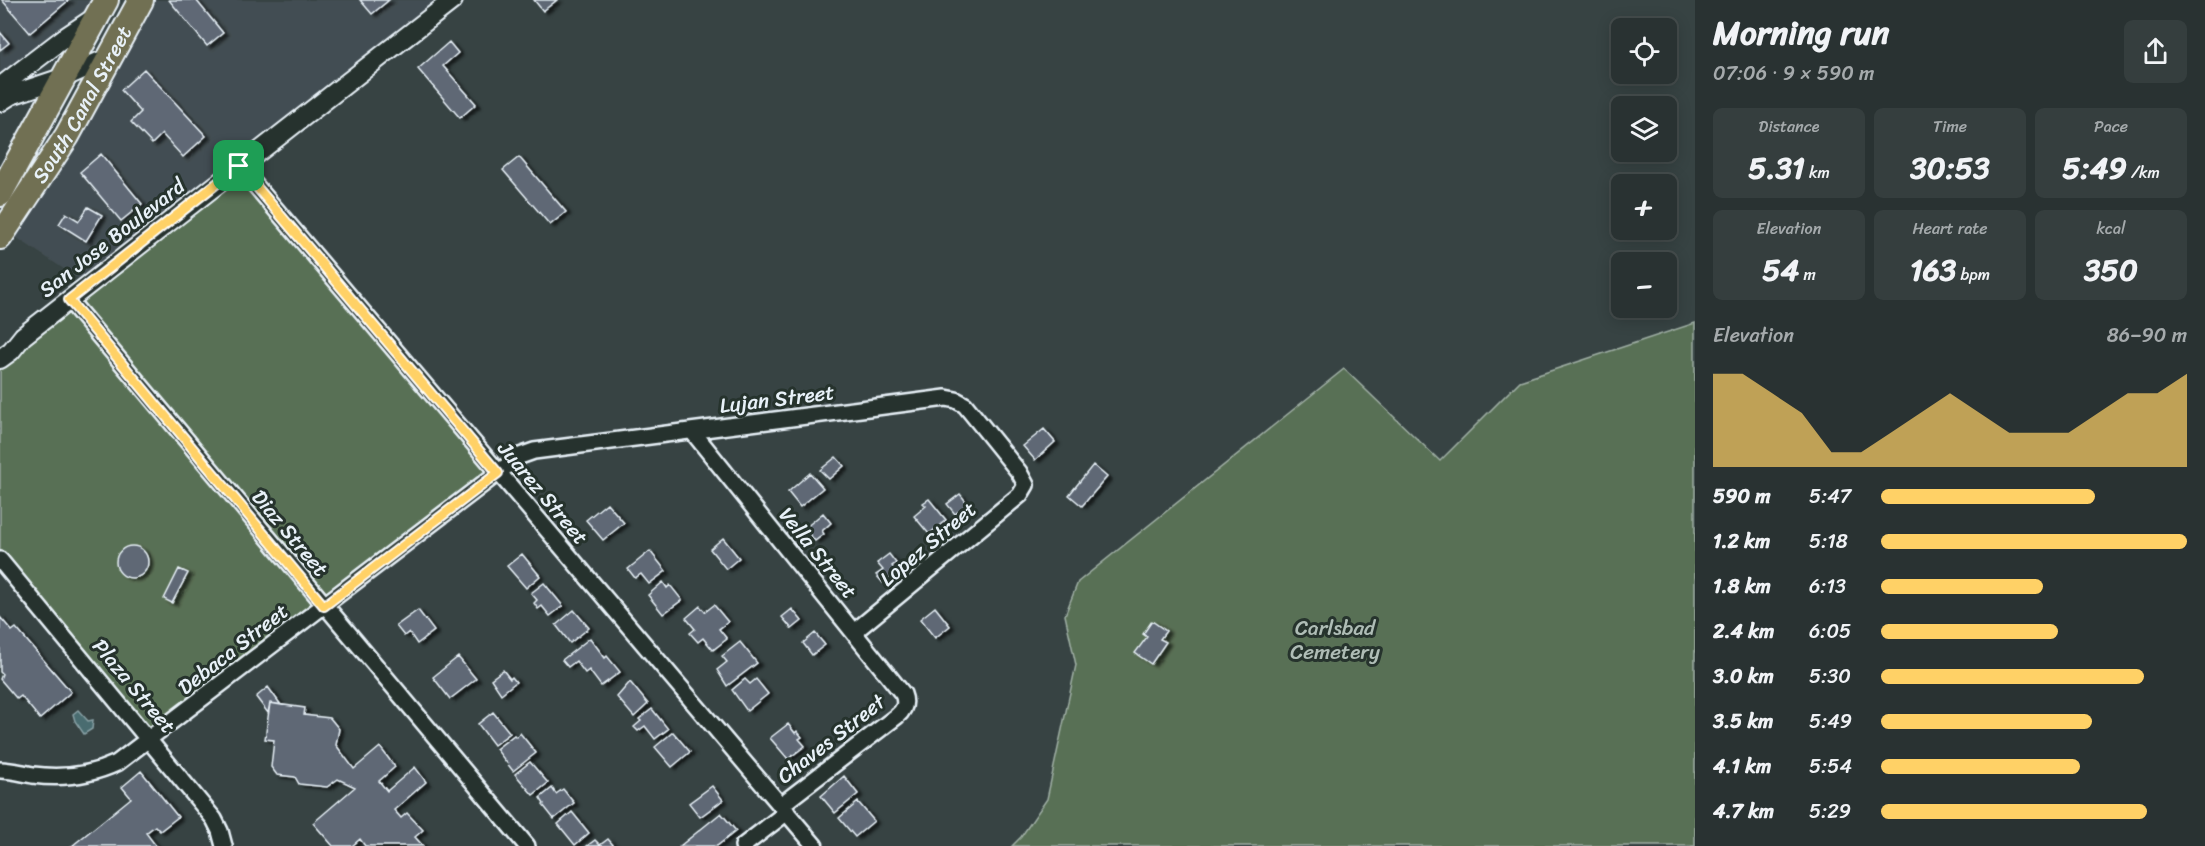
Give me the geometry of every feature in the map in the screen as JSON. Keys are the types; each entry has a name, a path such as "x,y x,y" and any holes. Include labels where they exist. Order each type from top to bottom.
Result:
{"highway":[{"name":"South Canal Street","path":"2,232 67,136 141,0"},
{"name":"South Canal Street","path":"0,194 102,7"}],"street":[{"name":"San Jose Boulevard","path":"0,359 11,351 22,336 453,0"},
{"path":"0,87 102,7"},
{"path":"0,102 112,56"},
{"name":"Juarez Street","path":"239,166 815,846"},
{"name":"Diaz Street","path":"69,300 527,846"},
{"path":"0,346 22,336"},
{"name":"Lujan Street","path":"498,473 520,456 534,451 946,398 965,405 1019,472 1026,485"},
{"name":"Vella Street","path":"692,431 903,694 905,705"},
{"name":"Debaca Street","path":"0,770 53,777 87,774 117,763 498,473"},
{"name":"Lopez Street","path":"854,632 1020,495 1026,485"},
{"name":"Plaza Street","path":"0,560 214,819 224,846"},
{"name":"Chaves Street","path":"743,846 784,808 897,717 905,705"}],"shaded area":[{"path":"0,0 106,0 0,87"},
{"path":"141,0 453,0 88,285 5,230"}],"green space":[{"path":"239,166 498,473 150,740 0,560 0,359"},
{"name":"Carlsbad Cemetery","path":"1695,323 1695,846 1012,846 1021,837 1047,799 1076,665 1065,615 1078,582 1344,369 1440,461 1520,381"}],"water":[{"path":"78,710 88,721 93,720 92,729 84,734 73,714"}],"building":[{"path":"2,0 69,0 30,33"},
{"path":"169,0 196,0 223,33 207,46"},
{"path":"360,0 389,0 372,14"},
{"path":"534,0 557,0 543,11"},
{"path":"0,32 9,43 0,50"},
{"path":"449,42 458,53 443,66 476,104 460,118 418,69"},
{"path":"144,69 206,136 183,157 162,134 152,144 131,122 141,112 121,90"},
{"path":"101,154 142,204 121,221 80,172"},
{"path":"519,157 566,212 550,225 503,170"},
{"path":"88,207 102,215 86,241 59,224 66,213 79,221"},
{"path":"1044,429 1055,442 1035,460 1023,446"},
{"path":"836,457 844,466 829,479 820,470"},
{"path":"1093,465 1107,477 1082,506 1069,495"},
{"path":"810,473 823,488 800,507 788,492"},
{"path":"960,494 968,504 955,514 947,504"},
{"path":"929,499 946,520 929,534 914,516 926,506 923,503"},
{"path":"607,503 624,523 603,540 586,520"},
{"path":"823,513 831,523 822,531 824,534 815,541 805,528"},
{"path":"723,538 739,558 726,569 710,549"},
{"path":"132,546 143,551 148,562 143,573 132,578 121,573 116,562 121,551"},
{"path":"650,551 666,571 649,584 641,574 635,578 628,569"},
{"path":"522,554 540,576 526,588 507,566"},
{"path":"889,554 896,563 892,566 896,572 883,583 876,575 883,570 877,563"},
{"path":"179,569 188,573 172,603 164,599"},
{"path":"663,582 667,588 670,585 682,600 663,614 648,595"},
{"path":"544,583 563,606 550,616 542,606 538,609 534,603 537,600 531,593"},
{"path":"714,605 728,622 719,629 727,639 713,650 703,638 698,642 690,633 695,629 686,618 700,606 705,612"},
{"path":"935,607 950,626 935,638 920,619"},
{"path":"792,609 802,621 792,629 782,617"},
{"path":"418,610 434,631 417,644 409,632 404,636 396,626"},
{"path":"574,610 589,628 570,643 556,625"},
{"path":"0,617 12,631 16,628 71,692 40,719 21,696 17,699 0,679 2,674 0,672"},
{"path":"1152,621 1166,631 1160,639 1166,642 1151,664 1135,653 1147,637 1143,634"},
{"path":"815,633 825,645 812,655 803,643"},
{"path":"590,638 605,658 607,656 620,672 601,686 589,670 585,673 576,661 568,667 562,660"},
{"path":"740,642 757,663 727,686 717,670 727,662 722,656"},
{"path":"458,657 476,679 450,699 433,677"},
{"path":"503,670 510,679 512,677 516,682 501,694 491,679"},
{"path":"745,679 750,684 756,679 768,694 747,711 732,690"},
{"path":"630,682 648,704 634,717 617,697"},
{"path":"268,687 281,705 270,703 268,713 256,697"},
{"path":"270,703 305,708 304,715 330,718 339,729 336,745 354,769 380,747 395,767 379,781 387,791 415,767 426,782 394,810 401,818 407,813 423,830 415,837 423,846 365,846 360,839 352,846 333,846 313,823 355,787 338,779 327,787 299,784 295,777 277,775 271,767 274,740 265,739"},
{"path":"652,709 668,729 655,739 645,726 638,731 634,727 641,721 639,719"},
{"path":"493,712 510,733 494,745 478,724"},
{"path":"788,724 795,733 797,731 802,737 799,739 805,746 788,759 770,738"},
{"path":"673,732 690,752 672,767 655,747"},
{"path":"520,733 536,753 513,771 496,749"},
{"path":"530,762 548,783 533,795 515,774"},
{"path":"141,771 178,817 160,831 155,826 146,833 156,846 72,846 131,798 122,787"},
{"path":"844,776 858,794 835,813 821,796"},
{"path":"712,786 723,800 700,817 689,803"},
{"path":"552,788 556,794 563,789 574,803 554,819 540,798"},
{"path":"858,802 874,821 855,837 839,818"},
{"path":"572,812 589,833 575,845 558,824"},
{"path":"721,813 736,831 717,846 680,846"},
{"path":"608,839 614,846 587,846 595,840 600,845"}],"route":[{"path":"239,166 498,473 324,606 69,300 239,166"}]}
